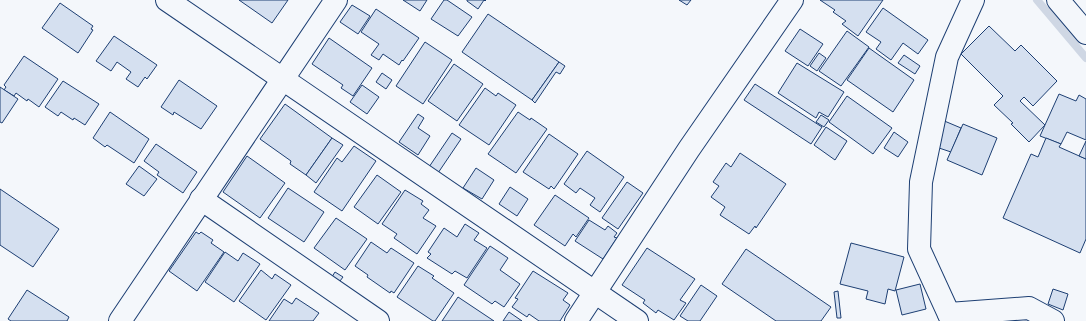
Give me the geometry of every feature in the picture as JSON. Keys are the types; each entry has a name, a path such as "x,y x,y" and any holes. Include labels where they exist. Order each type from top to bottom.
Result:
{"street":[{"path":"167,0 637,321"},
{"path":"120,321 282,78 336,0"},
{"path":"576,321 689,149 792,0"},
{"path":"973,0 947,57 921,182 919,249 950,318 1030,308 1054,321"},
{"path":"1058,0 1086,33"},
{"path":"201,199 378,321"}],"building":[{"path":"239,0 288,0 272,23"},
{"path":"403,0 427,0 420,11"},
{"path":"444,0 447,0 472,17 458,36 431,19"},
{"path":"467,0 484,0 478,9"},
{"path":"679,0 691,0 687,5"},
{"path":"820,0 883,0 858,36 842,24 846,21 833,12 835,10"},
{"path":"60,3 93,26 91,29 93,30 78,53 42,28"},
{"path":"352,5 370,16 358,34 340,22"},
{"path":"883,8 928,40 918,54 903,43 891,60 876,49 881,42 866,32"},
{"path":"376,9 419,38 399,65 383,54 379,60 371,55 379,44 361,32"},
{"path":"488,14 559,62 532,100 462,52"},
{"path":"989,26 1015,51 1021,45 1057,81 1033,106 1024,97 1020,101 1045,125 1029,142 1011,124 1013,123 994,105 1003,96 961,54"},
{"path":"800,29 823,44 808,66 785,51"},
{"path":"847,31 869,47 841,86 819,71"},
{"path":"114,36 157,65 147,79 145,77 138,87 126,79 131,72 117,62 111,71 96,61"},
{"path":"329,38 372,68 353,96 341,88 343,85 312,64"},
{"path":"425,42 452,60 423,104 396,86"},
{"path":"869,48 914,80 893,112 847,80"},
{"path":"819,53 826,58 817,71 810,66"},
{"path":"904,55 920,66 915,74 898,63"},
{"path":"24,56 58,79 39,107 16,93 14,96 4,90 6,87 4,85"},
{"path":"559,62 565,66 560,74 556,72 535,103 532,100"},
{"path":"797,63 844,92 828,117 819,112 816,118 778,93"},
{"path":"454,64 483,84 457,121 428,101"},
{"path":"382,73 392,80 386,89 376,82"},
{"path":"179,80 217,106 201,129 174,112 173,115 161,107"},
{"path":"63,81 99,104 85,125 74,118 73,120 61,112 58,116 45,107"},
{"path":"755,84 822,127 811,144 744,100"},
{"path":"362,85 379,97 367,114 350,102"},
{"path":"0,87 18,99 2,123 0,122"},
{"path":"485,88 496,96 498,93 516,105 489,145 459,125"},
{"path":"1059,94 1076,101 1079,95 1086,99 1086,140 1067,132 1061,144 1040,136"},
{"path":"847,96 892,128 873,154 829,122"},
{"path":"285,104 332,138 306,175 290,164 291,161 260,139"},
{"path":"110,112 149,139 134,163 107,145 105,147 93,138"},
{"path":"518,112 530,120 531,118 547,129 516,173 488,154"},
{"path":"418,114 424,118 418,128 430,136 418,155 399,142"},
{"path":"821,115 829,120 824,127 816,122"},
{"path":"942,120 961,128 951,152 936,147"},
{"path":"963,124 997,138 982,175 947,160"},
{"path":"826,127 847,141 835,160 814,145"},
{"path":"894,132 908,142 898,157 884,148"},
{"path":"452,133 461,139 438,173 429,167"},
{"path":"549,134 578,154 554,189 551,186 549,189 523,172"},
{"path":"332,138 343,145 316,183 306,175"},
{"path":"1046,138 1061,144 1059,147 1086,159 1086,239 1080,253 1003,218 1031,154 1038,157"},
{"path":"1086,141 1086,159 1079,156"},
{"path":"156,144 197,172 183,193 157,175 159,172 144,161"},
{"path":"354,146 376,161 342,211 314,192 337,158 342,162"},
{"path":"587,151 624,177 600,212 590,205 595,198 580,188 576,193 564,184"},
{"path":"740,153 786,184 756,228 755,226 749,234 720,215 725,207 711,197 719,186 713,182 726,163 731,167"},
{"path":"247,156 285,183 260,218 223,192"},
{"path":"139,166 157,179 144,196 126,184"},
{"path":"476,168 494,180 482,199 463,188"},
{"path":"377,175 401,192 378,224 354,207"},
{"path":"627,182 643,193 618,229 602,218"},
{"path":"510,187 528,199 517,216 499,204"},
{"path":"288,188 324,212 304,242 268,218"},
{"path":"0,189 59,229 33,267 0,245"},
{"path":"405,190 423,201 421,204 429,210 423,218 436,226 417,254 394,238 397,234 382,224"},
{"path":"555,195 589,218 576,237 573,234 565,246 534,225"},
{"path":"336,218 367,239 345,270 314,248"},
{"path":"589,220 605,230 608,226 617,233 614,237 617,238 603,259 575,241"},
{"path":"465,224 479,233 474,240 487,248 467,278 455,271 452,274 427,258 431,254 428,252 444,228 457,237"},
{"path":"196,232 199,234 201,232 213,240 211,243 224,252 197,291 169,271"},
{"path":"371,242 387,253 391,248 414,263 394,293 391,291 390,293 367,277 368,275 355,266"},
{"path":"851,243 904,257 895,291 888,289 885,304 866,299 868,291 840,284"},
{"path":"490,246 508,258 500,270 520,284 504,307 495,301 492,304 464,285"},
{"path":"647,248 695,279 680,300 686,303 674,320 658,310 656,313 643,303 645,300 622,285"},
{"path":"746,249 831,307 821,321 776,321 722,284"},
{"path":"225,252 238,261 243,253 260,264 234,302 205,282"},
{"path":"418,266 434,276 432,278 454,293 435,321 397,297"},
{"path":"261,270 272,279 275,274 291,285 266,320 239,301"},
{"path":"533,271 568,293 563,300 570,305 560,321 539,321 529,314 527,317 512,307 518,299 515,298"},
{"path":"335,272 343,277 337,285 330,280"},
{"path":"920,284 926,309 902,315 896,290"},
{"path":"701,285 717,296 700,321 688,321 680,316"},
{"path":"1053,289 1068,294 1063,310 1048,304"},
{"path":"27,290 69,317 67,321 11,321 8,319"},
{"path":"838,291 841,318 837,318 834,292"},
{"path":"458,297 494,321 442,321"},
{"path":"296,298 319,313 313,321 269,321 284,299 292,304"},
{"path":"509,312 522,321 503,321"}],"waterway":[{"path":"1037,0 1086,58"}]}
